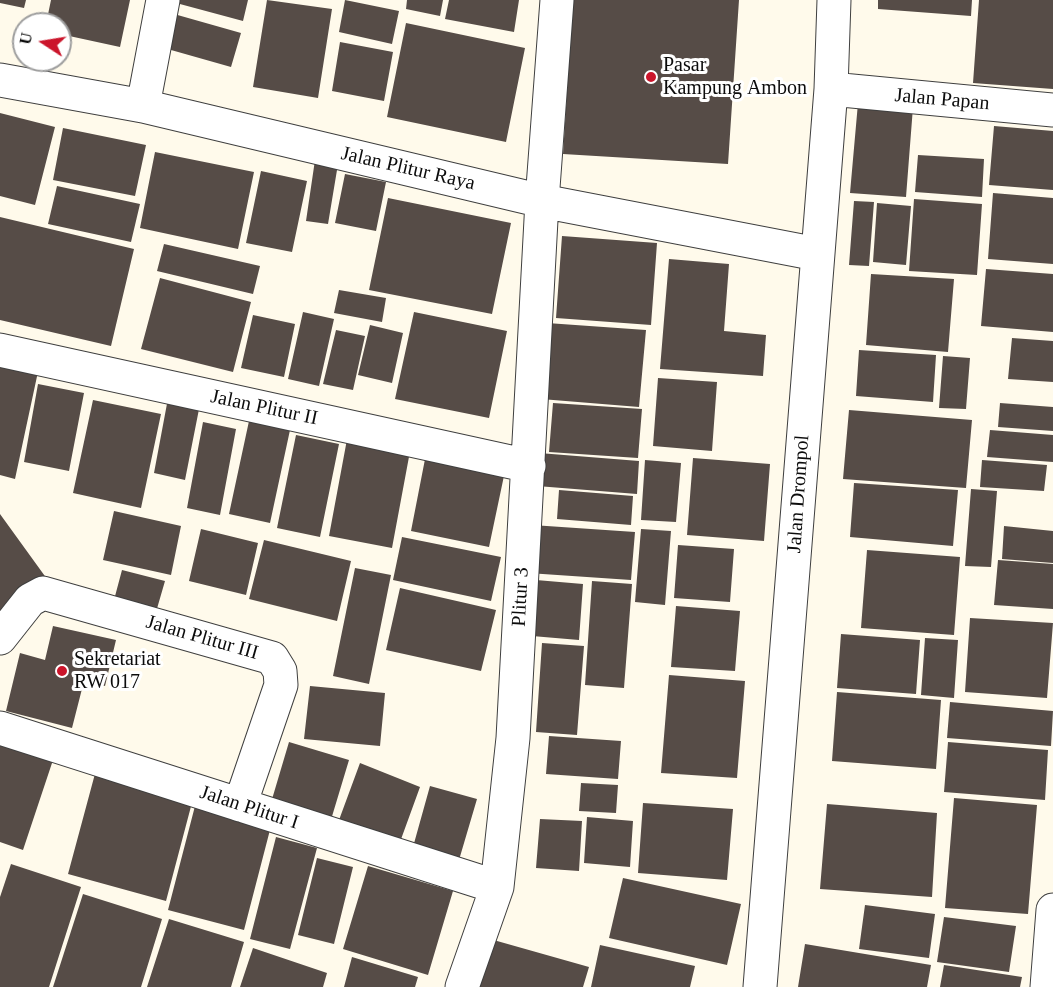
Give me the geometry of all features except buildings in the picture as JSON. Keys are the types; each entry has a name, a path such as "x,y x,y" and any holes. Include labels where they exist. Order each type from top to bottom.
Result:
{"street":[{"path":"143,106 163,0"},
{"name":"Plitur 3","path":"462,987 497,887 513,738 542,201 557,0"},
{"name":"Jalan Drompol","path":"760,987 831,89 834,0"},
{"name":"Jalan Plitur Raya","path":"0,80 143,106 542,201 818,254"},
{"name":"Jalan Papan","path":"831,89 1053,110"},
{"name":"Jalan Plitur II","path":"0,350 529,466"},
{"name":"Jalan Plitur III","path":"0,638 30,600 43,593 272,658 280,671 281,685 240,805"},
{"name":"Jalan Plitur I","path":"0,728 497,887"},
{"path":"1047,987 1053,910"}],"place":[{"name":"Pasar Kampung Ambon","path":"651,77"},
{"name":"Sekretariat RW 017","path":"62,671"}]}
